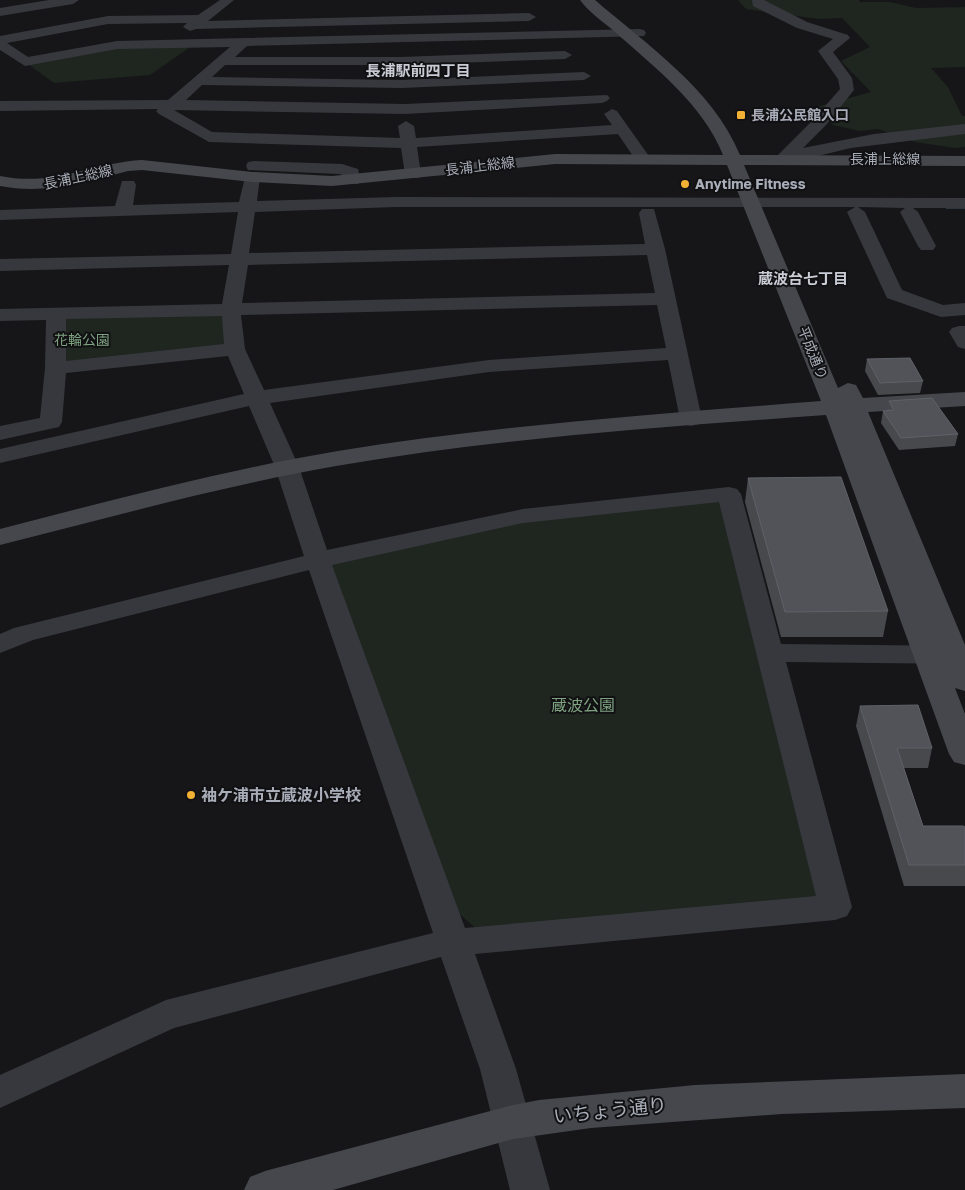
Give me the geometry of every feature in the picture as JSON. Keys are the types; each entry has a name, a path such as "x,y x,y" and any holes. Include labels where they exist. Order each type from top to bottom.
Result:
{"street":[{"path":"0,12 73,0"},
{"name":"平成通り","path":"586,0 688,75 716,104 744,150 762,207 844,406 960,655 965,681"},
{"name":"平成通り","path":"599,0 703,107 726,141 744,150"},
{"path":"758,0 758,3 802,25 843,38 825,52 838,71 846,78 847,90 820,122 783,159"},
{"path":"514,1 602,98 643,159"},
{"path":"408,3 397,39 412,174"},
{"path":"166,44 197,22 228,5"},
{"path":"96,10 108,20"},
{"path":"0,42 108,20 197,22 529,17"},
{"path":"0,42 25,62 117,46 632,34"},
{"path":"242,43 164,111 209,137 407,142 622,129"},
{"path":"221,61 400,61 565,55"},
{"path":"199,81 402,84 584,76"},
{"path":"0,106 173,104 405,109 602,98"},
{"path":"783,159 807,151 897,136 965,129"},
{"name":"長浦上総線","path":"0,181 28,186 47,185 128,166 142,165 266,172 352,180 539,160 643,159 744,150 783,159 965,161"},
{"path":"266,172 246,213 231,310 235,348 288,467 318,560 498,1069 530,1190"},
{"path":"123,211 128,185"},
{"path":"0,224 246,213 396,202 762,207 856,212 965,212"},
{"path":"0,215 123,211 246,213 648,213 762,207 965,203"},
{"path":"856,212 894,294 941,311 965,309"},
{"path":"909,212 927,246"},
{"path":"648,213 691,419"},
{"path":"0,266 656,249"},
{"path":"0,315 666,299"},
{"path":"0,433 51,422 56,368 56,314"},
{"path":"965,332 959,332 965,342"},
{"path":"56,368 235,348"},
{"path":"0,456 256,398 490,366 678,353"},
{"path":"0,537 166,494 288,467 482,438 591,426 844,406 965,399"},
{"name":"平成通り","path":"844,406 928,654 965,754"},
{"path":"0,644 24,634 318,560 523,516 729,494 835,907 482,941 452,941 166,1015 0,1092"},
{"path":"770,653 960,655"},
{"name":"いちょう通り","path":"265,1190 513,1122 651,1105 868,1092 965,1091"}],"green space":[{"path":"738,0 859,0 860,2 890,2 916,8 965,7 965,67 931,68 948,87 962,116 965,116 965,147 955,148 915,142 878,129 860,131 833,125 816,107 871,92 841,61 870,47 842,18 819,19 746,9"},
{"path":"196,43 150,75 54,83 25,62 117,45"},
{"name":"花輪公園","path":"231,310 235,349 56,368 56,314"},
{"name":"蔵波公園","path":"729,494 835,907 479,931 457,912 318,560 523,516"}],"building":[{"path":"910,358 923,381 880,383 867,359"},
{"path":"932,398 958,434 901,438 883,411 894,410 889,401"},
{"path":"841,477 888,611 785,612 748,478"},
{"path":"918,705 932,748 897,748 923,826 964,826 965,865 909,865 860,706"}],"waterway":[{"path":"948,208 965,208"}],"place":[{"name":"長浦公民館入口","path":"741,115"},
{"name":"Anytime Fitness","path":"685,184"},
{"name":"袖ケ浦市立蔵波小学校","path":"191,795"}],"district":[{"name":"長浦駅前四丁目","path":"418,71"},
{"name":"蔵波台七丁目","path":"803,279"}]}
